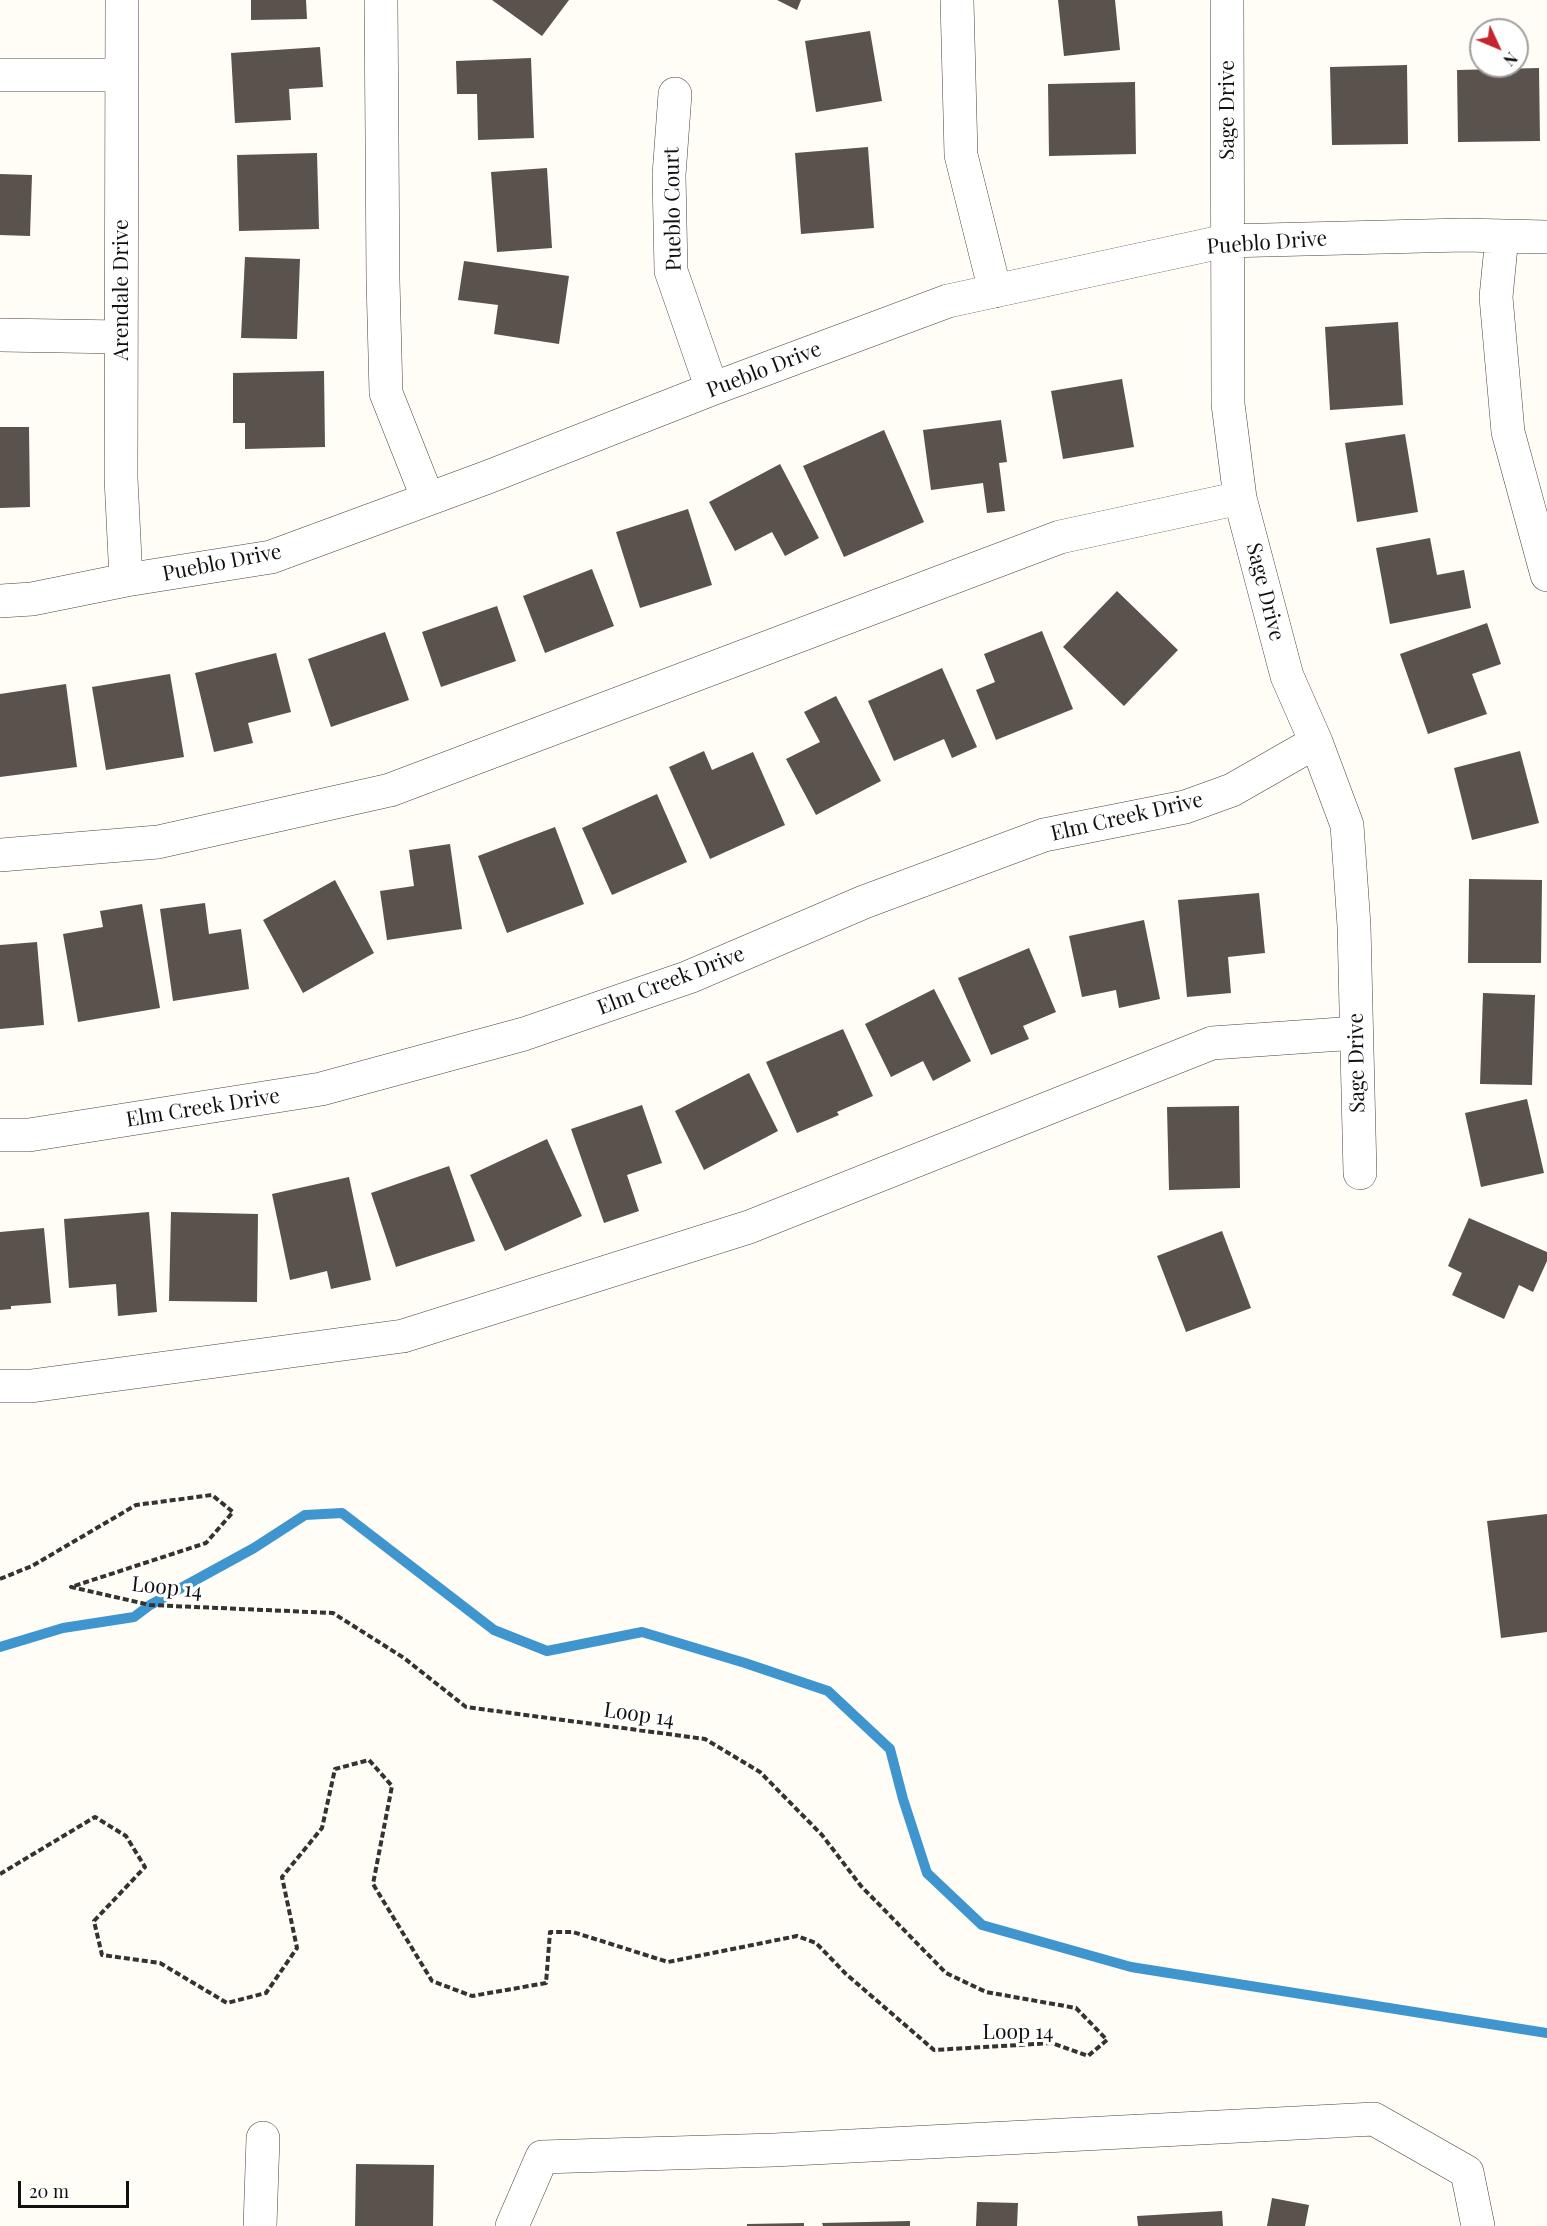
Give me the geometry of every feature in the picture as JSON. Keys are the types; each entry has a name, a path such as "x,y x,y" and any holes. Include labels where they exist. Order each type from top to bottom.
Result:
{"street":[{"name":"Arendale Drive","path":"122,0 121,478 126,580"},
{"path":"381,0 382,280 386,393 428,499"},
{"path":"957,0 961,155 995,291"},
{"name":"Sage Drive","path":"1227,0 1228,404 1240,498 1287,676 1316,742 1347,825 1354,926 1360,1173"},
{"path":"0,75 122,75"},
{"name":"Pueblo Court","path":"675,94 669,175 672,271 712,389"},
{"path":"1502,236 1496,297 1508,432 1547,575"},
{"name":"Pueblo Drive","path":"0,601 32,598 126,580 272,557 948,301 1226,241 1547,237"},
{"path":"0,335 121,337"},
{"path":"0,855 158,842 390,790 1060,537 1240,498"},
{"name":"Elm Creek Drive","path":"0,1135 29,1135 321,1089 524,1034 689,977 864,902 1044,835 1185,807 1232,790 1316,742"},
{"path":"0,1386 31,1386 403,1336 748,1227 1212,1043 1356,1033"},
{"path":"512,2226 542,2157 774,2150 1374,2119 1467,2172 1478,2226"},
{"path":"260,2226 263,2138"}],"path":[{"name":"Loop 14","path":"0,1579 32,1566 136,1505 212,1495 233,1512 206,1543 70,1587 150,1605 333,1613 404,1658 466,1707 705,1739 760,1772 822,1835 861,1886 946,1973 986,1992 1076,2008 1107,2040 1088,2056 1052,2043 934,2050 846,1974 816,1943 797,1936 668,1962 573,1932 550,1932 546,1983 472,1996 432,1981 373,1884 392,1786 369,1760 335,1769 322,1828 282,1877 297,1948 267,1993 227,2003 160,1963 102,1955 94,1921 145,1867 126,1836 94,1817 0,1874"}],"building":[{"path":"251,0 306,0 307,19 251,20"},
{"path":"492,0 569,0 542,36"},
{"path":"777,0 801,0 797,10"},
{"path":"1058,0 1115,0 1120,50 1064,56"},
{"path":"870,31 882,101 816,112 805,41"},
{"path":"320,47 323,87 289,89 291,120 235,123 231,53"},
{"path":"531,58 534,138 478,140 477,94 457,94 456,61"},
{"path":"1407,65 1408,144 1332,145 1330,67"},
{"path":"1529,68 1539,68 1540,141 1458,142 1457,70 1469,70 1469,78 1529,78"},
{"path":"1135,82 1136,154 1049,156 1048,84"},
{"path":"868,147 874,228 801,234 795,153"},
{"path":"317,153 319,229 239,231 237,155"},
{"path":"547,168 552,248 497,252 491,172"},
{"path":"0,174 32,175 30,236 0,235"},
{"path":"245,257 300,259 297,339 241,338"},
{"path":"464,261 569,276 559,344 494,334 498,305 458,300"},
{"path":"1398,322 1403,405 1330,410 1325,327"},
{"path":"324,371 325,447 245,449 245,423 233,423 233,373"},
{"path":"1122,379 1134,447 1063,459 1051,391"},
{"path":"1001,420 1007,462 999,463 1005,511 987,513 983,483 931,490 923,430"},
{"path":"0,427 29,427 30,507 0,508"},
{"path":"884,430 924,522 844,557 803,466"},
{"path":"1405,434 1418,512 1357,522 1345,443"},
{"path":"780,464 819,538 785,556 772,532 735,551 709,502"},
{"path":"688,509 712,585 640,608 616,532"},
{"path":"1430,538 1437,575 1464,570 1471,608 1390,624 1376,548"},
{"path":"592,569 614,626 545,653 523,596"},
{"path":"1117,591 1178,650 1124,706 1063,647"},
{"path":"497,606 516,661 441,687 422,632"},
{"path":"1487,623 1501,664 1472,674 1487,714 1428,734 1400,654"},
{"path":"1042,631 1073,709 996,740 976,690 995,682 984,654"},
{"path":"385,632 409,700 331,727 308,659"},
{"path":"276,653 291,712 248,723 253,743 214,752 195,673"},
{"path":"942,668 977,747 952,758 944,739 894,761 868,701"},
{"path":"170,674 184,757 106,770 92,687"},
{"path":"66,684 77,767 0,777 0,694"},
{"path":"836,696 881,781 816,815 786,759 820,742 804,712"},
{"path":"704,751 712,770 753,752 785,825 710,859 669,767"},
{"path":"1520,751 1539,823 1472,840 1454,768"},
{"path":"657,794 687,862 612,895 582,828"},
{"path":"555,827 584,904 507,933 478,856"},
{"path":"450,844 462,929 387,940 380,891 414,886 409,850"},
{"path":"1469,879 1542,880 1541,963 1468,963"},
{"path":"335,880 374,953 303,993 263,920"},
{"path":"1259,893 1265,953 1228,957 1231,993 1187,997 1178,900"},
{"path":"205,903 209,934 241,929 249,989 173,1001 160,909"},
{"path":"142,904 160,1008 78,1022 63,934 103,927 100,911"},
{"path":"1144,920 1160,999 1119,1008 1116,990 1082,997 1069,936"},
{"path":"37,942 44,1025 0,1029 0,945"},
{"path":"1029,948 1056,1012 1023,1026 1029,1039 991,1055 958,978"},
{"path":"934,989 971,1061 933,1081 923,1061 891,1077 865,1024"},
{"path":"1483,993 1535,995 1532,1085 1480,1084"},
{"path":"843,1029 873,1096 837,1112 839,1115 797,1133 766,1062"},
{"path":"749,1073 778,1131 704,1170 675,1111"},
{"path":"1527,1099 1544,1173 1481,1187 1465,1113"},
{"path":"642,1105 662,1163 627,1175 639,1211 604,1223 571,1129"},
{"path":"1239,1106 1240,1188 1169,1190 1167,1107"},
{"path":"547,1139 582,1216 505,1251 470,1175"},
{"path":"449,1166 475,1241 396,1267 371,1193"},
{"path":"349,1177 371,1280 331,1289 327,1271 290,1280 272,1194"},
{"path":"149,1212 157,1312 118,1316 116,1284 69,1288 64,1219"},
{"path":"171,1212 258,1214 257,1302 169,1301"},
{"path":"1469,1218 1547,1252 1547,1261 1533,1292 1519,1285 1504,1319 1452,1295 1462,1273 1448,1266"},
{"path":"44,1228 51,1303 11,1306 11,1309 0,1310 0,1232"},
{"path":"1222,1231 1251,1308 1186,1332 1157,1256"},
{"path":"1547,1514 1547,1632 1501,1638 1487,1521"},
{"path":"356,2164 434,2165 433,2226 355,2226"},
{"path":"1272,2198 1309,2205 1305,2226 1267,2226"},
{"path":"977,2202 1018,2203 1017,2226 976,2226"},
{"path":"1222,2211 1223,2226 1138,2226 1137,2216"},
{"path":"910,2221 910,2226 823,2226 822,2223"},
{"path":"804,2223 804,2226 747,2226 747,2224"}],"waterway":[{"path":"0,1647 63,1628 134,1617 150,1605 254,1548 305,1515 342,1513 494,1630 547,1651 642,1632 828,1691 890,1749 903,1799 927,1873 982,1925 1131,1967 1547,2033"}]}
